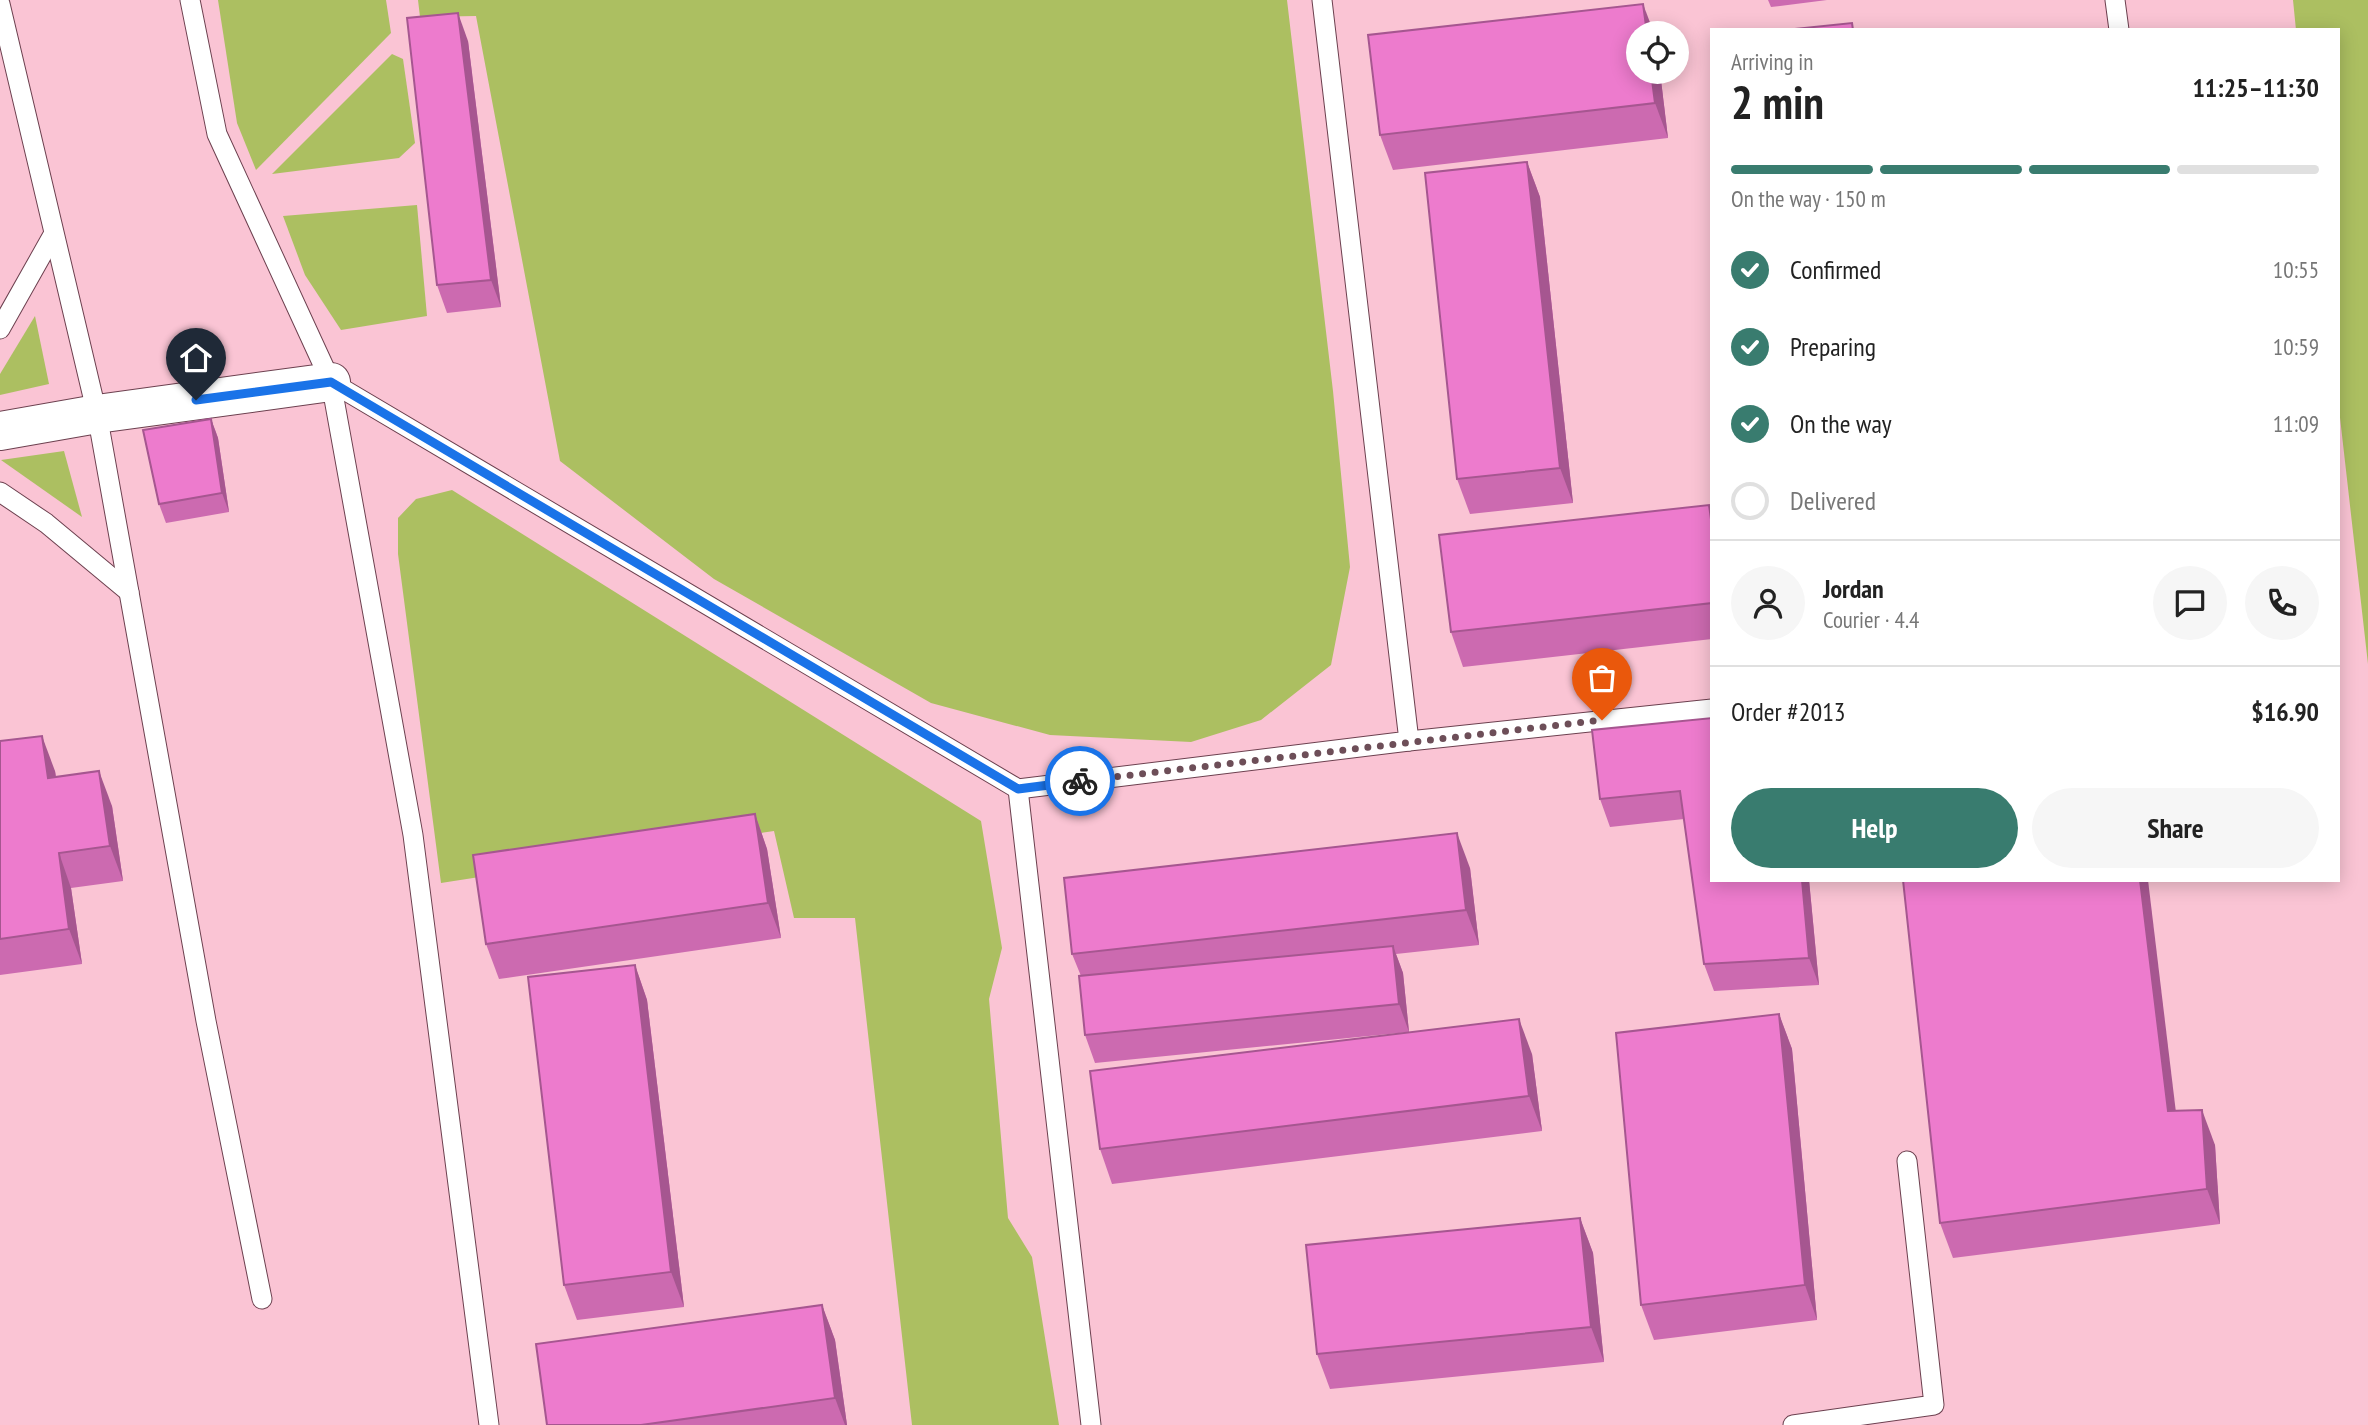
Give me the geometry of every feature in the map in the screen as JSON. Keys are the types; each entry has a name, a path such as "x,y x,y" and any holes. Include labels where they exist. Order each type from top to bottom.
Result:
{"street":[{"path":"0,431 97,414 331,382"}],"lane":[{"path":"190,0 217,134 331,382 413,835 489,1425"},
{"path":"1322,0 1409,741"},
{"path":"2115,0 2119,28"},
{"path":"0,4 97,414 206,1021 262,1299"},
{"path":"0,329 53,235"},
{"path":"331,382 1018,789 1409,741 1710,709"},
{"path":"0,492 46,523 129,592"},
{"path":"1018,789 1091,1425"},
{"path":"1793,1425 1934,1405 1907,1161"}],"green space":[{"path":"218,0 386,0 391,33 256,170 237,123"},
{"path":"418,0 1287,0 1333,391 1350,567 1331,665 1261,720 1191,742 1050,735 931,703 714,579 560,461 476,16 420,17"},
{"path":"2293,0 2368,0 2368,664 2340,418 2340,28 2296,28"},
{"path":"392,54 403,59 415,143 399,158 272,174"},
{"path":"417,205 427,316 341,330 305,275 283,216"},
{"path":"35,316 49,384 0,395 0,374"},
{"path":"64,451 82,517 1,460"},
{"path":"452,490 981,821 1002,948 989,999 1008,1218 1032,1257 1059,1425 912,1425 855,918 794,918 774,831 441,883 398,554 398,518 416,499"}],"building":[{"path":"1643,4 1645,21 1626,21 1626,84 1653,84 1655,103 1380,135 1368,35"},
{"path":"458,13 491,280 437,285 407,18"},
{"path":"1852,23 1853,28 1804,28"},
{"path":"1527,162 1560,468 1457,479 1425,173"},
{"path":"211,419 222,493 159,504 143,430"},
{"path":"1709,505 1710,603 1451,632 1439,535"},
{"path":"1710,718 1710,882 1802,882 1809,958 1704,964 1680,791 1600,799 1592,730"},
{"path":"42,736 48,778 99,771 110,846 59,853 69,929 0,939 0,741"},
{"path":"755,814 768,903 486,944 473,855"},
{"path":"1457,833 1466,910 1072,954 1064,878"},
{"path":"1903,882 2140,882 2168,1111 2202,1110 2207,1189 1940,1223"},
{"path":"1393,946 1399,1004 1085,1035 1079,976"},
{"path":"635,965 671,1272 564,1285 528,977"},
{"path":"1779,1014 1805,1285 1641,1305 1616,1033"},
{"path":"1519,1019 1529,1096 1100,1149 1090,1071"},
{"path":"1580,1218 1591,1327 1317,1354 1306,1245"},
{"path":"822,1305 835,1398 641,1425 547,1425 536,1344"}],"way so far":[{"path":"1080,781 1602,720"}],"route":[{"path":"196,400 331,382 1018,789 1080,781"}]}
